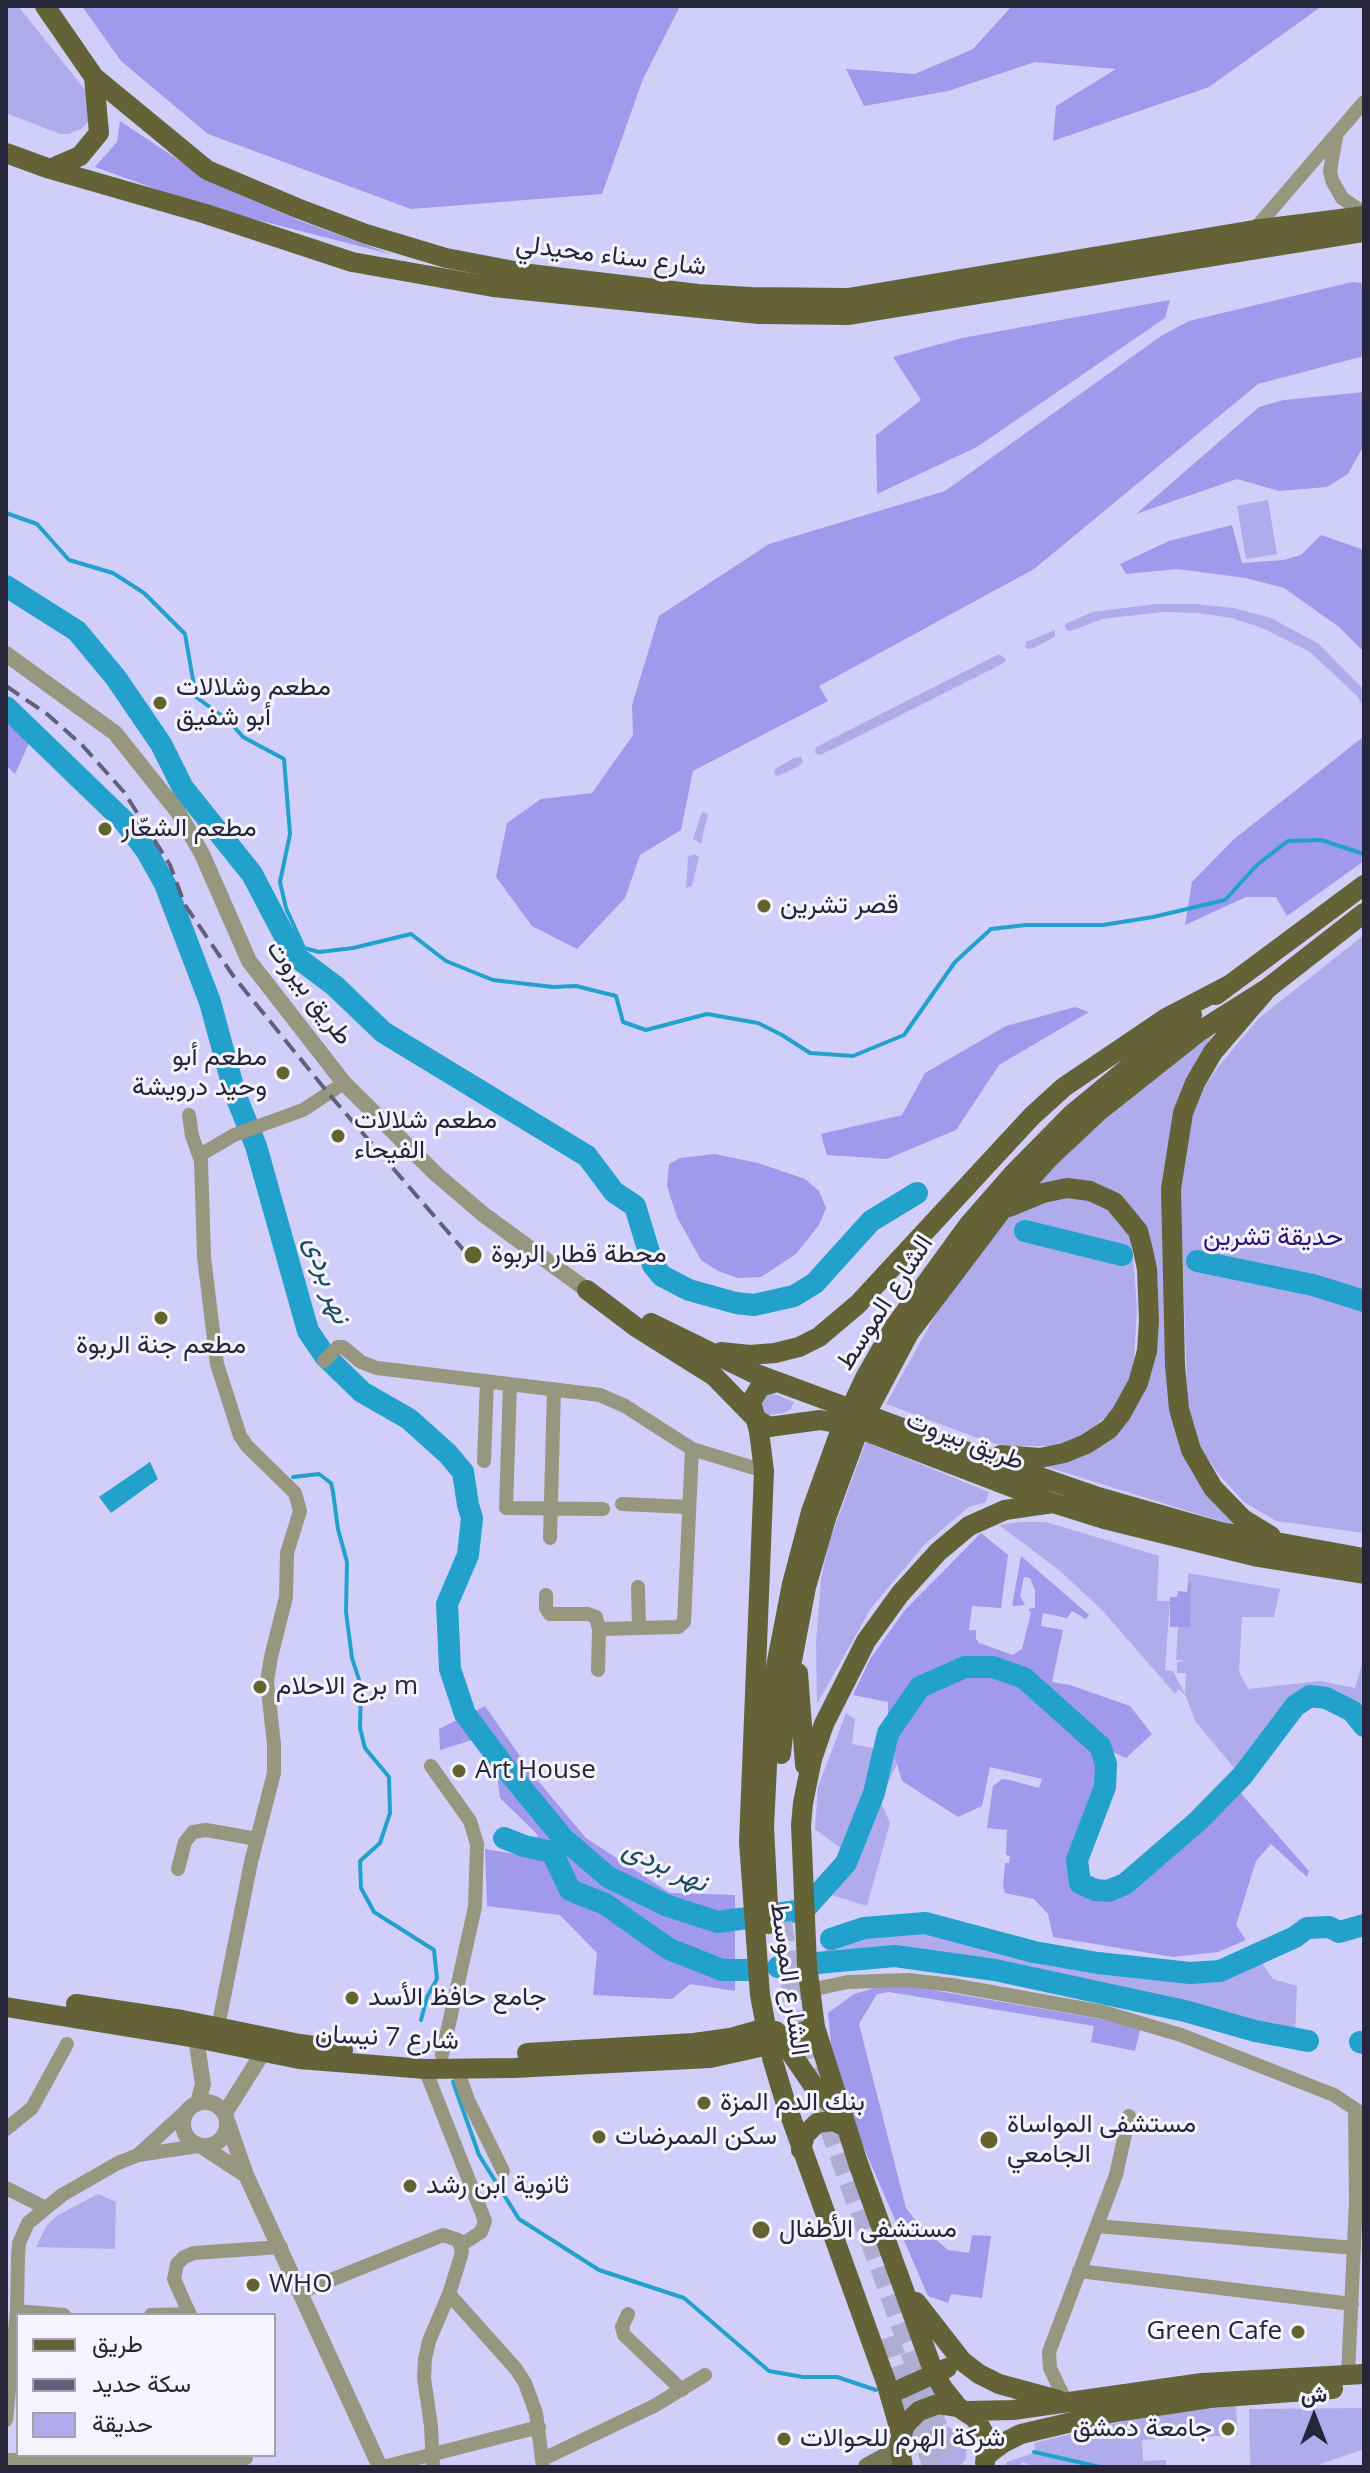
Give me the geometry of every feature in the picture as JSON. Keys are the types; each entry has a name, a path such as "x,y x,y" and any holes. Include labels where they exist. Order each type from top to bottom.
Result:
{"main road":[{"name":"شارع سناء محيدلي","path":"50,9 94,77 207,170 366,234 446,258 530,274 751,297 848,298 1364,214"},
{"path":"50,169 80,156 99,133 94,77"},
{"name":"شارع سناء محيدلي","path":"6,153 352,262 493,287 759,314 849,315 1364,232"},
{"name":"الشارع الموسط","path":"902,1329 970,1223 1071,1115 1227,986 1364,885"},
{"name":"الشارع الموسط","path":"777,1382 760,1387 751,1402 764,1471 764,1827 776,1923 778,1784 783,1721 819,1515 841,1429 866,1376 1002,1210 1049,1158 1098,1112 1200,1031 1268,988 1364,913"},
{"path":"707,1351 750,1355 775,1353 799,1347 819,1337 858,1304 1032,1116 1064,1087 1166,1018 1227,986"},
{"path":"1268,988 1213,1052 1195,1083 1183,1113 1171,1189 1175,1365 1179,1409 1191,1450 1213,1488 1243,1519 1285,1545"},
{"path":"956,1448 1015,1458 1040,1458 1086,1444 1109,1429 1121,1414 1138,1383 1147,1351 1148,1295 1143,1250 1138,1231 1114,1202 1090,1191 1067,1188 1043,1193 1002,1210"},
{"name":"طريق بيروت","path":"587,1290 707,1351 777,1382 1095,1496 1221,1532 1364,1558"},
{"name":"طريق بيروت","path":"587,1290 636,1327 714,1376 756,1419 769,1427 820,1420 852,1426 1053,1503 1154,1533 1258,1557 1364,1574"},
{"name":"الشارع الموسط","path":"985,2461 987,2445 981,2426 963,2409 936,2374 843,2119 815,2027 810,1990 801,1825 807,1780 824,1724 866,1641 919,1572 959,1533 981,1519 1005,1510 1053,1503"},
{"name":"الشارع الموسط","path":"819,1515 792,1584 762,1724 749,1842 753,1914 772,2038 801,2150 890,2394 903,2467"},
{"path":"796,1642 807,1780"},
{"name":"شارع 7 نيسان","path":"6,1994 204,2029 338,2064 425,2069 449,2062"},
{"name":"شارع 7 نيسان","path":"6,2007 204,2029"},
{"name":"شارع 7 نيسان","path":"264,2045 449,2062 695,2060 731,2055 772,2038 815,2027"},
{"path":"772,2038 843,2119"},
{"path":"801,2150 808,2130 817,2123 843,2119"},
{"path":"903,2285 962,2361 979,2374 999,2384 1066,2402"},
{"path":"890,2394 962,2361"},
{"path":"868,2467 885,2458 900,2439 905,2425 919,2411 938,2404 1005,2411 1202,2383 1359,2379"},
{"path":"985,2461 1021,2434 1127,2410 1359,2379"}],"street":[{"path":"1254,230 1364,102"},
{"path":"1337,132 1330,171 1332,180 1342,198 1364,214"},
{"name":"طريق بيروت","path":"6,654 115,733 169,800 202,854 249,961 344,1083 460,1195 533,1253 587,1290"},
{"path":"200,1155 234,1135 303,1110 344,1083"},
{"path":"189,1115 192,1136 200,1155 204,1257 217,1364 240,1436 295,1493 300,1511 287,1553 286,1597 267,1682 274,1773 204,2029 203,2084 182,2125 187,2138 246,2175"},
{"path":"324,1361 338,1347 343,1347 361,1362 377,1368 554,1389 611,1399 692,1449 764,1471"},
{"path":"484,1461 487,1381"},
{"path":"510,1384 506,1508 603,1509"},
{"path":"550,1538 554,1389"},
{"path":"599,1629 678,1627 684,1622 692,1449"},
{"path":"622,1504 688,1507"},
{"path":"638,1587 639,1628"},
{"path":"546,1595 546,1608 550,1614 593,1615 598,1620 598,1670"},
{"path":"431,1766 470,1821 477,1844 475,1907 449,2062 503,2171"},
{"path":"178,1869 185,1842 193,1832 206,1830 257,1839"},
{"path":"810,1990 848,1982 908,1980 996,1992 1103,2012 1181,2035 1334,2095 1360,2112 1360,2201 1352,2304 1359,2379"},
{"path":"6,2129 32,2108 67,2044"},
{"path":"138,2155 221,2140 226,2118 264,2045"},
{"path":"425,2069 485,2221 481,2232 461,2245"},
{"path":"40,2313 17,2311 19,2243 28,2223 44,2207 80,2183 138,2155 192,2107 213,2103 226,2118 246,2175 382,2467 433,2460 539,2427"},
{"path":"1066,2402 1050,2368 1049,2357 1119,2167 1129,2116"},
{"path":"6,2188 44,2207"},
{"path":"1097,2226 1354,2248"},
{"path":"301,2292 443,2235 454,2237 461,2245 461,2256 425,2359 424,2378 433,2460"},
{"path":"189,2313 174,2279 177,2264 184,2257 194,2253 281,2247"},
{"path":"1079,2271 1352,2304"},
{"path":"449,2294 516,2369 531,2397 539,2427 543,2463 705,2375"},
{"path":"628,2314 622,2327 624,2335 682,2390"},
{"path":"6,2420 16,2321"},
{"path":"6,2460 247,2460"}],"green space":[{"path":"6,6 18,6 90,96 90,120 81,129 60,134 6,113"},
{"path":"1268,500 1277,554 1246,559 1237,506"},
{"path":"1157,604 1234,608 1271,618 1319,644 1364,690 1364,707 1357,696 1310,652 1262,628 1232,618 1163,612 1102,619 1071,631 1066,630 1065,624 1092,612"},
{"path":"1055,630 1055,636 1051,639 1034,648 1025,647 1026,642"},
{"path":"999,654 1006,659 1004,663 837,747 820,755 815,753 816,747"},
{"path":"801,757 803,762 799,766 778,776 774,774 775,769"},
{"path":"702,812 708,814 701,844 693,839"},
{"path":"694,854 699,857 692,886 686,888 688,857"},
{"name":"حديقة تشرين","path":"1364,935 1364,1533 1276,1521 1244,1502 1201,1449 1188,1411 1180,1195 1190,1119 1203,1089 1218,1067 1259,1018"},
{"path":"1215,1031 1193,1067 1176,1107 1177,1438 1189,1467 1207,1496 1236,1526 1044,1466 1116,1428 1154,1305 1127,1207 1031,1189 1095,1127"},
{"path":"1065,1193 1105,1205 1128,1230 1132,1244 1137,1307 1134,1361 1125,1390 1113,1410 1086,1434 1067,1442 1053,1446 1014,1446 991,1443 886,1404 947,1294 1003,1220 1018,1209"},
{"path":"772,1393 794,1402 791,1409 767,1415 760,1409 764,1396"},
{"path":"866,1442 989,1492 986,1502 969,1507 926,1543 871,1608 817,1704 816,1642 821,1579 829,1542"},
{"path":"1046,1522 1159,1556 1157,1601 1170,1601 1165,1670 1173,1671 1185,1694 1186,1673 1177,1673 1177,1662 1187,1661 1176,1660 1178,1627 1189,1627 1191,1582 1188,1582 1188,1573 1280,1589 1274,1617 1242,1617 1239,1672 1248,1689 1321,1681 1355,1688 1364,1657 1364,1726 1352,1711 1352,1706 1310,1692 1298,1692 1240,1775 1195,1721 1186,1696 1179,1689 1175,1694 1103,1611 1060,1571 999,1525"},
{"path":"846,1713 855,1719 852,1744 877,1749 843,1850 815,1829 818,1787"},
{"path":"893,1749 897,1764 880,1800 890,1823 867,1906 828,1894 850,1866"},
{"path":"926,1926 1028,1953 1188,1975 1225,1972 1257,1956 1273,1979 1297,1986 1295,2035 1186,2005 999,1965 894,1951 825,1955 825,1949 864,1929"},
{"path":"98,2194 116,2202 115,2249 36,2247 47,2225 58,2215"},
{"path":"1236,2406 1238,2435 1142,2440 1143,2461 1166,2460 1166,2467 1035,2467 1022,2462 1019,2467 1004,2467 1007,2462 1036,2452 1034,2443 1149,2415"},
{"path":"1364,2408 1364,2449 1312,2467 1250,2467 1249,2409"},
{"path":"942,2425 958,2430 967,2443 966,2459 959,2467 928,2467 922,2460 920,2445 923,2437 934,2427"}],"shaded area":[{"path":"82,6 680,6 643,79 602,194 411,209 208,134 121,61"},
{"path":"1012,6 1322,6 1209,87 1053,141 1056,106 1116,69 1035,62 948,91 864,106 846,69 915,74 973,49"},
{"path":"120,121 213,183 298,220 394,255 203,206 95,167 117,142"},
{"path":"1352,282 1364,283 1364,356 1258,384 1034,569 819,686 828,701 693,771 681,830 640,855 625,898 577,949 532,926 496,877 507,823 541,799 592,793 633,735 632,705 659,616 769,544 945,491 1161,336 1189,321"},
{"path":"1170,300 1165,318 977,447 877,494 876,435 921,400 893,357 962,338"},
{"path":"1364,392 1364,445 1348,474 1327,487 1279,491 1237,479 1136,514 1259,407 1284,400"},
{"path":"1232,525 1242,563 1283,560 1301,555 1321,535 1364,550 1364,652 1339,627 1284,588 1246,578 1177,569 1126,574 1120,564 1169,541"},
{"path":"6,716 30,741 15,774 6,765"},
{"path":"1363,737 1364,861 1287,916 1276,897 1246,897 1185,925 1192,882 1233,840"},
{"path":"1075,1007 1089,1012 999,1065 956,1130 887,1159 827,1155 821,1134 902,1115 925,1073 1006,1026"},
{"path":"715,1154 758,1163 805,1179 819,1191 826,1208 819,1225 796,1254 761,1277 738,1278 718,1271 701,1260 677,1217 667,1186 669,1164 680,1158"},
{"path":"981,1533 1008,1555 1001,1608 972,1606 969,1630 976,1630 979,1643 1013,1655 1022,1649 1031,1613 1028,1609 1035,1608 1035,1590 1030,1578 1024,1577 1020,1596 1025,1605 1012,1606 1021,1556 1089,1615 1086,1619 1072,1611 1067,1618 1043,1613 1041,1626 1063,1630 1052,1682 1070,1685 1130,1706 1152,1734 1126,1758 1098,1747 1104,1767 1101,1788 1076,1845 1075,1878 1084,1893 1110,1902 1136,1885 1239,1791 1309,1871 1307,1877 1271,1844 1256,1861 1236,1925 1246,1940 1218,1952 1173,1957 1053,1937 1048,1914 1034,1899 1005,1893 1005,1863 1009,1863 1010,1856 1006,1855 1007,1830 987,1828 993,1786 1002,1779 1039,1788 1042,1779 990,1767 982,1806 958,1817 902,1781 888,1733 888,1702 853,1695 870,1659 905,1610"},
{"path":"1188,1582 1191,1582 1190,1627 1170,1627 1170,1597 1177,1597 1178,1591 1187,1592"},
{"path":"485,1706 534,1776 586,1838 670,1893 735,1895 735,1991 690,1984 672,1999 593,1995 597,1953 560,1915 487,1906 485,1849 526,1856 538,1835 500,1798 496,1768 475,1739 440,1750 439,1729"},
{"path":"892,1983 1141,2026 1135,2051 1091,2042 1094,2026 889,1992 877,1994 859,2024 906,2208 919,2225 948,2250 969,2253 972,2235 991,2236 982,2298 951,2294 948,2303 928,2296 835,2081 828,2013 854,1994"}],"water":[{"path":"150,1462 158,1479 111,1513 99,1497"}],"waterway":[{"path":"6,513 37,524 69,560 113,573 144,593 185,634 196,697 229,721 243,737 284,759 290,834 280,882 286,908 304,948 319,952 353,948 411,934 446,961 493,980 553,987 576,986 616,996 623,1022 646,1030 707,1014 758,1023 810,1053 853,1056 904,1035 955,962 991,929 1026,925 1103,925 1225,900 1258,864 1288,841 1321,840 1364,854"},
{"path":"6,586 77,631 116,678 161,744 183,788 252,874 295,956 335,986 383,1032 587,1156 614,1192 635,1206 653,1265 662,1276 689,1290 736,1303 754,1305 794,1296 815,1283 871,1221 917,1193"},
{"name":"نهر بردى","path":"6,707 124,821 146,850 165,884 210,1002 235,1094 256,1146 308,1331 325,1356 362,1392 409,1419 463,1472 472,1518 468,1555 447,1604 450,1669 465,1714 563,1838 608,1877 668,1906 718,1922 804,1910 846,1863 874,1793 888,1733 920,1687 965,1667 993,1667 1024,1678 1100,1746 1106,1764 1105,1787 1077,1860 1080,1883 1095,1890 1108,1891 1125,1884 1198,1821 1243,1775 1295,1706 1310,1696 1326,1698 1352,1711 1364,1726"},
{"path":"1025,1231 1122,1255"},
{"path":"1197,1261 1313,1285 1364,1301"},
{"path":"293,1477 319,1474 331,1483 347,1562 346,1612 352,1658 361,1686 360,1728 365,1748 389,1777 390,1813 380,1843 360,1861 361,1888 374,1912 434,1950 437,1979 427,1997 421,2020"},
{"path":"504,1838 552,1852 570,1890 605,1904 669,1949 722,1970 756,1970"},
{"path":"831,1939 864,1928 925,1923 1034,1952 1190,1973 1220,1971 1295,1937 1307,1928 1329,1927 1339,1932 1364,1925"},
{"path":"817,1963 895,1956 995,1970 1308,2041"},
{"path":"1360,2042 1364,2043"},
{"path":"453,2082 479,2155 519,2219 599,2270 684,2298 769,2371 803,2377 837,2377 876,2390"},
{"path":"1034,2452 1100,2467"}],"tunnel":[{"path":"782,1922 795,2015 811,2077 952,2467"},
{"path":"889,2337 933,2467"}],"railway":[{"path":"6,686 47,714 82,745 124,792 170,865 185,905 234,977 329,1094 473,1261"}],"place":[{"name":"مطعم وشلالات أبو شفيق","path":"160,703"},
{"name":"مطعم الشعّار","path":"105,829"},
{"name":"قصر تشرين","path":"764,906"},
{"name":"مطعم أبو وحيد درويشة","path":"283,1073"},
{"name":"مطعم شلالات الفيحاء","path":"338,1136"},
{"name":"محطة قطار الربوة","path":"473,1255"},
{"name":"مطعم جنة الربوة","path":"161,1318"},
{"name":"برج الاحلام m","path":"260,1687"},
{"name":"Art House","path":"459,1771"},
{"name":"جامع حافظ الأسد","path":"352,1998"},
{"name":"بنك الدم المزة","path":"704,2103"},
{"name":"سكن الممرضات","path":"599,2137"},
{"name":"مستشفى المواساة الجامعي","path":"989,2140"},
{"name":"ثانوية ابن رشد","path":"410,2186"},
{"name":"مستشفى الأطفال","path":"761,2230"},
{"name":"WHO","path":"253,2285"},
{"name":"Green Cafe","path":"1298,2332"},
{"name":"جامعة دمشق","path":"1228,2429"},
{"name":"شركة الهرم للحوالات","path":"784,2439"}]}
